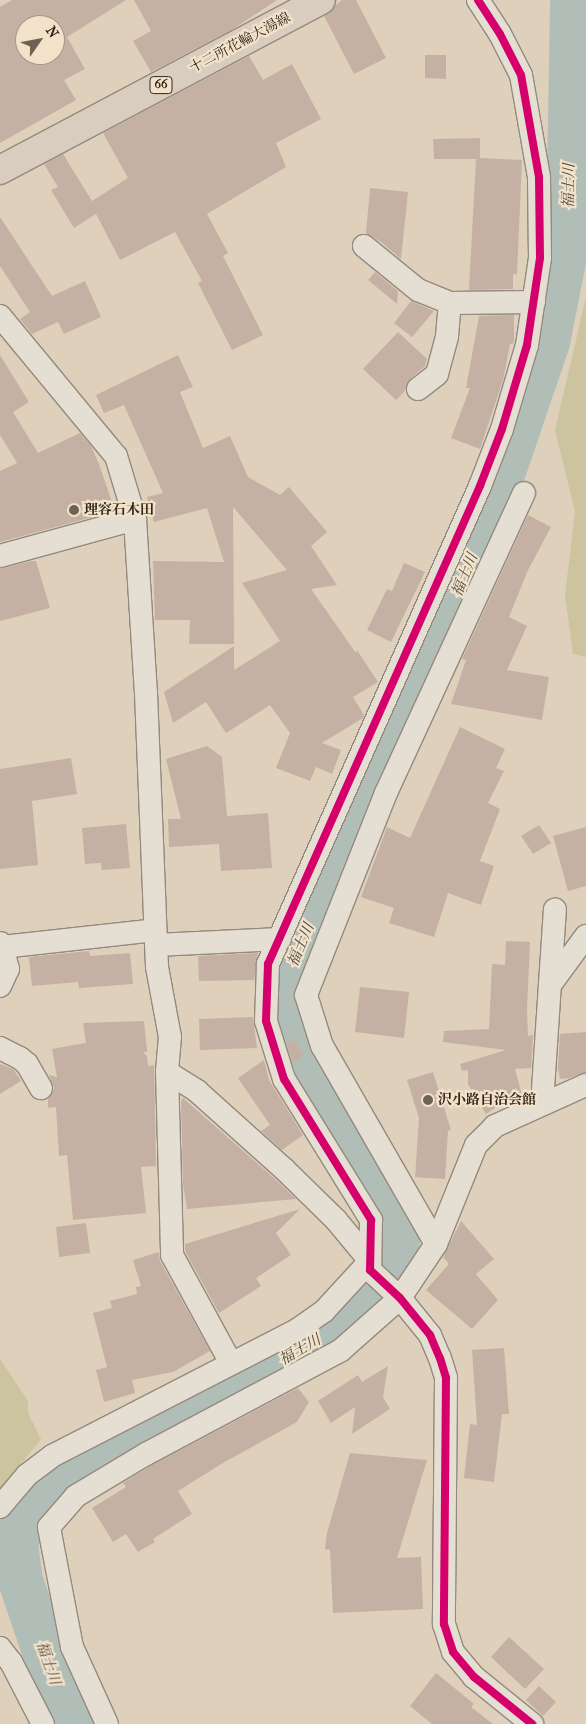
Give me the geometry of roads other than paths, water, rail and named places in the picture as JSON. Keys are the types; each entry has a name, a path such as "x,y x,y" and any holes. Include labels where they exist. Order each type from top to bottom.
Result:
{"main road":[{"name":"十二所花輪大湯線","path":"0,170 321,0"}],"street":[{"path":"0,1507 28,1474 52,1456 297,1330 324,1311 370,1265 371,1220 284,1079 266,1021 268,964 483,478 502,429 527,345 540,258 538,177 521,75 500,34 478,0"},
{"path":"364,246 418,290 450,303 534,302"},
{"path":"418,389 437,374 447,336 450,303"},
{"path":"0,316 116,456 135,519 146,693 157,966 170,1037 167,1072 172,1255 231,1363"},
{"path":"436,1244 322,1046 306,995 386,793 524,493"},
{"path":"0,556 135,519"},
{"path":"542,1104 555,909"},
{"path":"550,985 586,936"},
{"path":"0,986 8,969 1,945 156,938 280,939"},
{"path":"0,1048 28,1064 41,1088"},
{"path":"167,1072 197,1091 284,1169 336,1220 370,1265 430,1335 446,1378 444,1624 453,1652 474,1678 532,1724"},
{"path":"107,1724 72,1647 49,1528 76,1496 146,1454 340,1351 394,1294 436,1244 476,1145 495,1126 586,1085"},
{"path":"0,1648 11,1662 43,1724"}],"waterway":[{"name":"福士川","path":"74,1724 60,1698 20,1580 15,1543 25,1509 50,1483 318,1342 356,1310 396,1254 398,1228 385,1190 299,1064 289,1011 289,964 321,900 387,744 433,646 443,631 475,553 547,342 568,235 572,0"}],"place":[{"name":"理容石木田","path":"74,510"},
{"name":"沢小路自治会館","path":"428,1100"}]}
